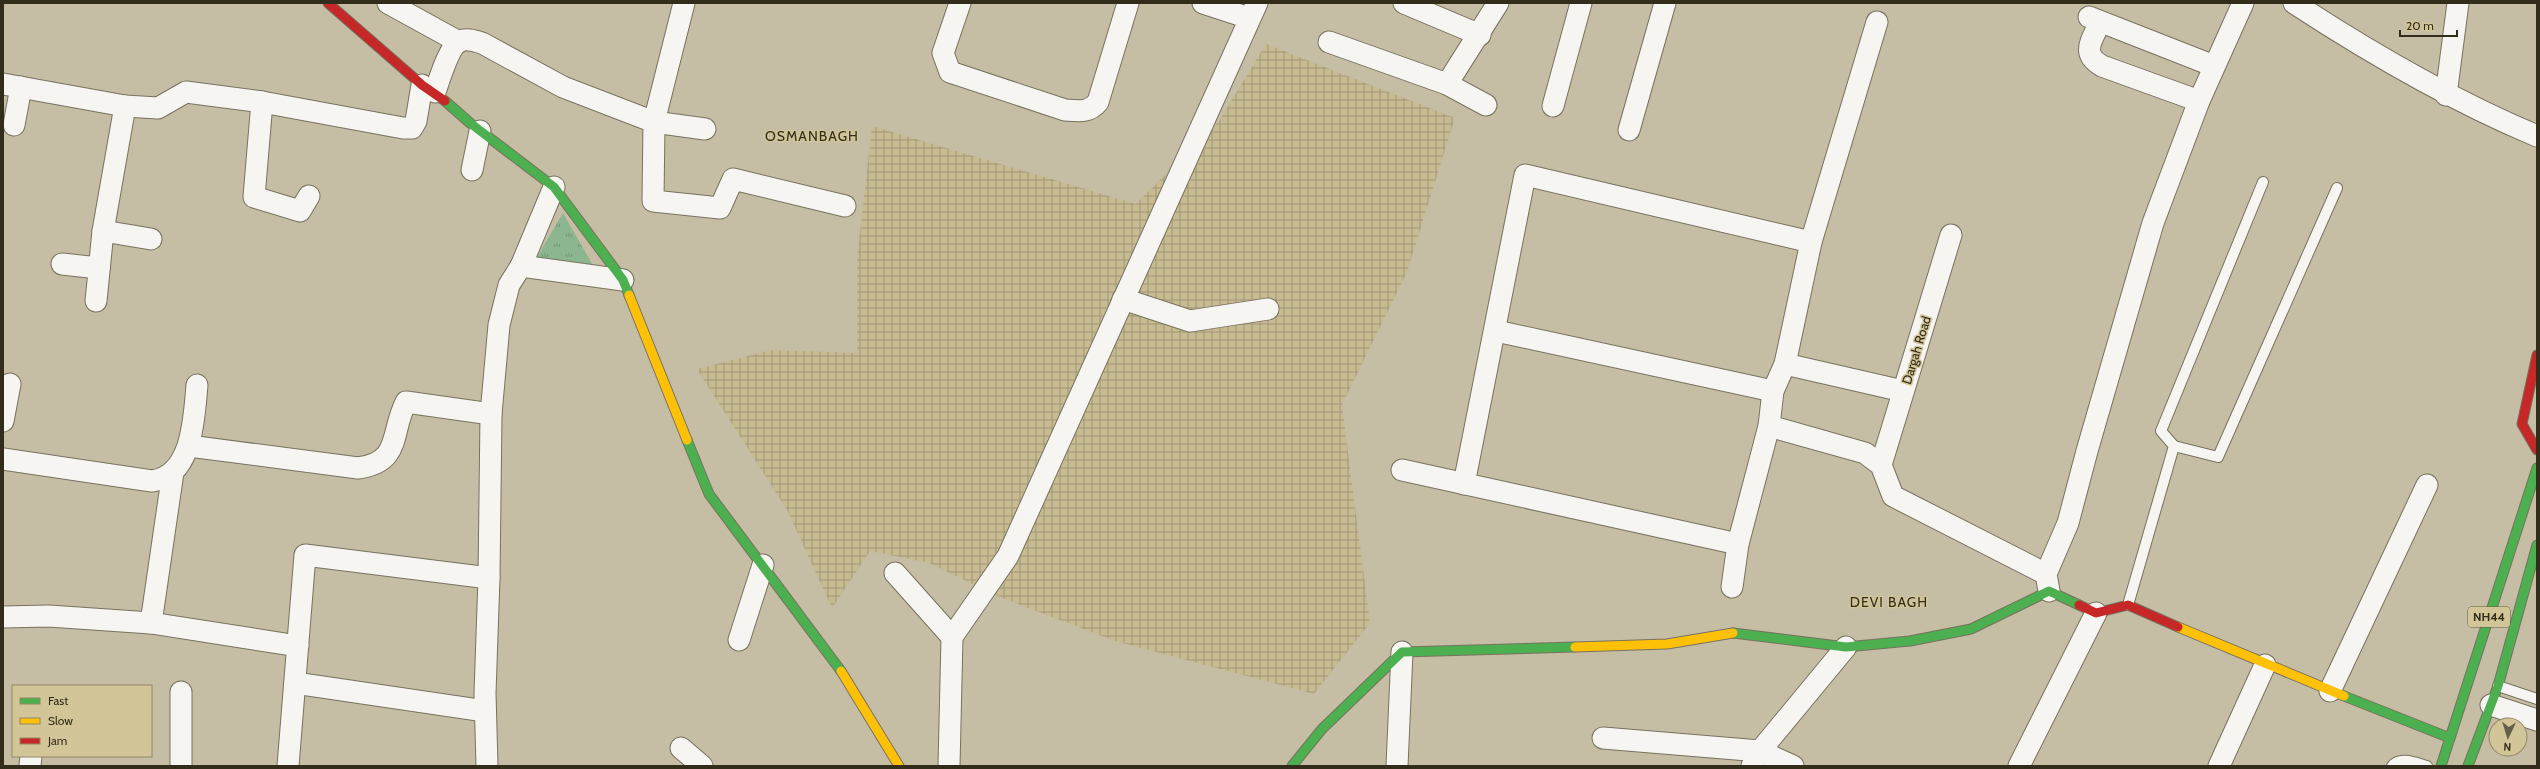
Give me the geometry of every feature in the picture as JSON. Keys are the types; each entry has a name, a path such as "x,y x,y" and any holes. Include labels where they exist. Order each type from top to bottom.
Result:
{"main road":[{"path":"328,3 480,131 554,187 623,280 709,494 833,657 899,766"},
{"path":"2537,355 2522,424 2537,450"},
{"name":"NH44","path":"2441,766 2537,468"},
{"name":"NH44","path":"2468,766 2494,696 2537,545"},
{"path":"1292,766 1322,729 1402,652 1667,644 1728,632 1846,647 1910,641 1971,629 2048,582 2096,613 2128,605 2265,665 2450,738"}],"street":[{"path":"388,3 459,42"},
{"path":"684,3 654,122 653,201 720,208 733,179 845,206"},
{"path":"960,3 943,52 950,72 1065,110 1082,112 1093,109 1098,102 1128,3"},
{"path":"949,766 952,637 1008,556 1253,11 1203,3"},
{"path":"1404,3 1480,35"},
{"path":"1447,84 1480,35 1498,3"},
{"path":"1553,106 1581,3"},
{"path":"1629,130 1665,3"},
{"path":"1769,426 1865,453 1881,465 1893,496 2048,582 2068,523 2087,451 2153,223 2199,101 2242,3"},
{"path":"2294,3 2344,36 2446,95 2537,136"},
{"path":"2446,95 2458,3"},
{"path":"2199,101 2102,66 2092,60 2088,54 2095,20 2214,66"},
{"path":"1732,587 1738,544 1769,426 1773,391 1785,364 1811,242 1877,22"},
{"path":"14,125 12,86 125,106 158,108 186,92 262,102 403,128 412,128 429,89 452,48 459,42 469,40 482,43 563,87 654,122 705,129"},
{"path":"1330,42 1447,84 1486,105"},
{"path":"262,102 254,197 300,211 309,196"},
{"path":"96,301 103,231 125,106"},
{"path":"472,170 480,131"},
{"path":"1464,484 1496,331 1525,175 1811,242"},
{"path":"487,766 485,711 489,578 491,414 498,325 510,286 521,266 554,187"},
{"path":"103,231 151,238"},
{"name":"Dargah Road","path":"1881,465 1951,235"},
{"path":"62,264 99,268"},
{"path":"521,266 623,280"},
{"path":"1123,299 1190,321 1268,309"},
{"path":"1496,331 1773,391"},
{"path":"1785,364 1903,392"},
{"path":"3,421 10,384"},
{"path":"3,459 152,481 163,480 173,472 189,446 198,385"},
{"path":"189,446 358,468 381,462 390,453 406,402 491,414"},
{"path":"1402,470 1738,544"},
{"path":"151,623 173,472"},
{"path":"2330,691 2427,485"},
{"path":"288,766 305,555 489,578"},
{"path":"739,640 763,566"},
{"path":"895,573 952,637"},
{"path":"2019,766 2096,613"},
{"path":"3,617 49,616 151,623 298,646"},
{"path":"1756,758 1846,647"},
{"path":"1397,766 1402,652"},
{"path":"2219,766 2265,665"},
{"path":"295,683 485,711"},
{"path":"181,692 181,766"},
{"path":"2494,696 2537,720"},
{"path":"1603,738 1756,758 1793,766"},
{"path":"681,748 702,766"}],"lane":[{"path":"2263,182 2161,431 2174,446 2218,457 2337,188"},
{"path":"2128,605 2174,446"},
{"path":"2494,696 2537,699"},
{"path":"2392,766 2394,763 2406,761 2427,766"}],"shaded area":[{"path":"1266,44 1455,118 1407,272 1342,405 1370,623 1314,694 1115,641 1002,598 929,563 870,551 832,608 787,510 697,369 771,350 857,353 857,259 872,126 1136,204 1219,121"}],"green space":[{"path":"563,213 603,283 528,272"}],"traffic: fast":[{"path":"445,101 470,123 554,187 623,280 629,295"},
{"path":"687,440 709,494 841,671"},
{"path":"2441,766 2537,468"},
{"path":"2468,766 2498,686 2537,545"},
{"path":"1733,633 1846,647 1910,641 1971,629 2049,591 2079,605"},
{"path":"1292,766 1322,729 1402,652 1575,647"},
{"path":"2344,696 2450,738"}],"traffic: slow":[{"path":"629,295 687,440"},
{"path":"2178,627 2344,696"},
{"path":"1575,647 1667,644 1733,633"},
{"path":"841,671 899,766"}],"traffic: jam":[{"path":"328,3 422,85 445,101"},
{"path":"2537,355 2522,424 2537,450"},
{"path":"2079,605 2096,613 2128,605 2178,627"}],"district":[{"name":"OSMANBAGH","path":"812,136"},
{"name":"DEVI BAGH","path":"1889,602"}]}
